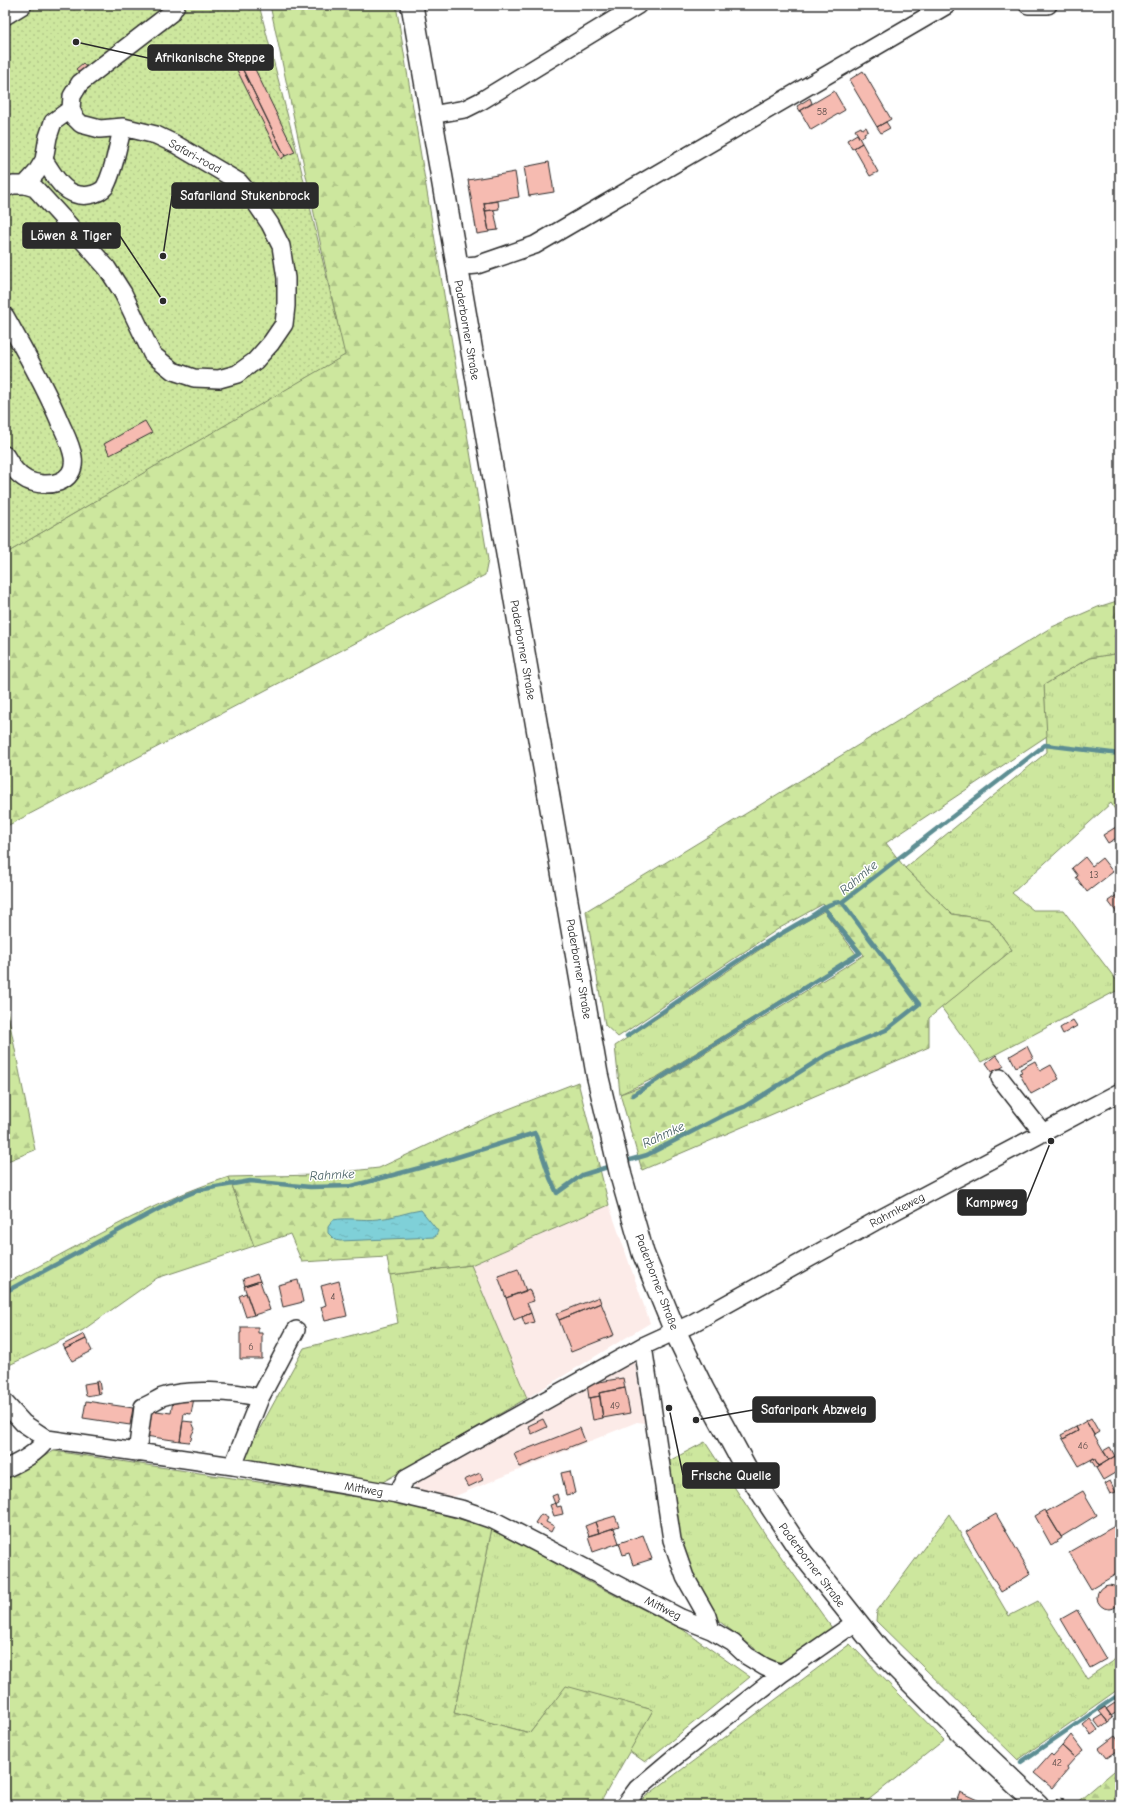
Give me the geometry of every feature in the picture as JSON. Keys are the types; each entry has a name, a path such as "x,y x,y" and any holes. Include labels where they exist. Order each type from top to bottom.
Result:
{"main road":[{"name":"Paderborner Straße","path":"412,5 456,267 597,1074 622,1176 643,1252 675,1331 703,1389 748,1472 802,1553 856,1622 906,1678 1044,1804"}],"street":[{"path":"5,16 23,5"},
{"path":"5,188 13,185 25,185 36,173 44,160 48,137 53,122 72,109 72,96 80,83 171,13 176,5"},
{"path":"431,115 465,110 638,5"},
{"path":"456,267 477,265 536,245 947,5"},
{"path":"1028,5 1048,5"},
{"name":"Safari-road","path":"25,185 35,188 107,268 123,293 152,354 173,371 194,378 219,379 237,374 255,361 271,343 284,324 286,306 286,278 281,246 270,224 252,196 239,182 162,138 123,127 100,129 81,124 75,118 72,109"},
{"path":"44,160 61,186 70,192 80,197 96,194 104,188 110,173 123,127"},
{"path":"5,316 47,391 68,439 73,457 73,470 68,476 58,483 45,485 27,480 13,470 5,455"},
{"path":"1000,1078 1043,1133"},
{"name":"Rahmkeweg","path":"675,1331 691,1324 874,1222 1120,1092"},
{"path":"233,1466 260,1398 296,1330"},
{"path":"397,1494 406,1478 643,1346 675,1331"},
{"name":"Mittweg","path":"643,1346 672,1540 685,1577 707,1616 711,1630"},
{"path":"137,1453 143,1407 163,1397 179,1393 196,1392 245,1394 260,1398"},
{"name":"Mittweg","path":"5,1403 23,1423 47,1439 233,1466 397,1494 461,1509 493,1520 681,1618 711,1630 733,1643 748,1656 765,1667 781,1674"},
{"path":"5,1469 29,1457 40,1449 47,1439"},
{"path":"625,1805 637,1789 676,1756 781,1674 856,1622"}],"path":[{"path":"1044,1804 1061,1798 1071,1805"}],"shaded area":[{"path":"609,1205 650,1323 527,1398 471,1265"},
{"path":"634,1358 645,1423 637,1422 453,1497 413,1490 419,1476"}],"green space":[{"path":"5,5 259,5 298,156 345,355 5,554"},
{"path":"270,5 396,5 488,560 485,575 5,827 5,554 344,355"},
{"path":"1120,600 1120,653 1089,658 1044,685 1047,736 886,843 905,868 952,914 990,920 1012,950 929,1018 929,1047 642,1170 620,1094 663,1079 864,955 823,904 778,929 618,1037 605,1025 586,911 1052,627 1098,607"},
{"path":"1120,653 1120,818 1111,803 1012,893 1033,910 1063,910 1120,985 1120,989 981,1062 941,1007 1012,950 990,920 952,914 905,868 1047,752 1044,685 1089,658"},
{"path":"824,911 856,954 657,1077 620,1094 615,1046 780,936"},
{"path":"5,999 35,1150 5,1162"},
{"path":"578,1082 609,1205 471,1265 390,1275 387,1257 302,1262 290,1234 254,1246 229,1177 315,1175 379,1168 488,1117"},
{"path":"229,1177 254,1246 157,1278 83,1330 5,1367 5,1284 143,1212 200,1187"},
{"path":"471,1265 527,1398 381,1483 243,1459 304,1348 398,1323 390,1275"},
{"path":"705,1442 767,1537 832,1628 785,1662 771,1661 719,1621 688,1567 678,1541 667,1462"},
{"path":"54,1451 404,1504 492,1528 454,1713 530,1733 566,1686 653,1710 599,1805 5,1805 5,1476"},
{"path":"949,1514 1009,1616 1038,1601 1087,1678 1120,1656 1120,1688 1018,1760 876,1621 877,1611"},
{"path":"492,1528 585,1580 682,1629 750,1677 645,1762 629,1751 653,1710 566,1687 530,1733 454,1713"},
{"path":"850,1644 944,1740 862,1805 638,1805 641,1800"},
{"path":"1120,1766 1120,1805 1074,1805"}],"water":[{"path":"421,1210 438,1231 435,1237 340,1241 335,1240 328,1233 328,1227 333,1220 367,1220"}],"building":[{"path":"251,47 258,60 252,63 245,50"},
{"path":"83,63 88,69 81,75 76,69"},
{"path":"252,63 295,152 285,156 242,68"},
{"path":"242,68 285,156 281,159 237,70"},
{"path":"863,71 891,119 877,127 849,80"},
{"path":"834,91 845,110 811,130 800,111"},
{"path":"810,98 812,103 800,111 797,106"},
{"path":"886,122 890,128 881,133 877,127"},
{"path":"861,127 862,129 866,127 868,131 860,138 855,130"},
{"path":"857,134 862,143 852,149 847,140"},
{"path":"862,143 878,172 870,176 854,148"},
{"path":"549,162 554,192 529,196 524,167"},
{"path":"515,172 519,197 484,203 489,232 477,234 468,180"},
{"path":"498,201 499,209 485,211 484,203"},
{"path":"494,210 498,230 489,231 485,211"},
{"path":"145,421 152,433 110,455 104,444"},
{"path":"1116,827 1120,836 1108,843 1103,835"},
{"path":"1085,857 1092,866 1102,858 1113,872 1087,892 1076,877 1078,876 1072,868"},
{"path":"1120,893 1120,917 1108,901"},
{"path":"1073,1020 1077,1026 1063,1034 1060,1028"},
{"path":"1027,1046 1033,1058 1016,1067 1010,1056"},
{"path":"996,1055 1004,1066 993,1073 986,1063"},
{"path":"1035,1061 1040,1071 1051,1065 1059,1079 1031,1094 1019,1073 1022,1072 1020,1069"},
{"path":"518,1269 526,1291 506,1298 498,1276"},
{"path":"257,1274 260,1281 245,1286 243,1279"},
{"path":"298,1280 303,1302 283,1307 278,1285"},
{"path":"260,1281 270,1310 254,1315 244,1286"},
{"path":"339,1281 347,1316 325,1321 321,1307 326,1305 321,1286"},
{"path":"529,1289 534,1301 527,1303 531,1313 514,1320 506,1298"},
{"path":"246,1293 254,1315 246,1317 239,1296"},
{"path":"599,1297 601,1303 559,1320 556,1314"},
{"path":"601,1303 614,1335 571,1352 559,1320"},
{"path":"531,1313 534,1322 525,1325 522,1317"},
{"path":"241,1327 258,1327 258,1333 262,1333 262,1359 240,1359"},
{"path":"84,1334 86,1339 65,1349 63,1345"},
{"path":"86,1339 92,1351 72,1361 65,1349"},
{"path":"623,1378 625,1388 599,1393 600,1396 589,1398 587,1384"},
{"path":"99,1381 101,1393 98,1394 96,1382"},
{"path":"96,1382 98,1394 86,1396 84,1384"},
{"path":"625,1388 630,1413 603,1418 599,1393"},
{"path":"174,1395 194,1398 191,1414 184,1413 180,1441 145,1436 149,1410 171,1413"},
{"path":"600,1396 603,1418 593,1420 589,1398"},
{"path":"86,1401 133,1408 130,1425 83,1418"},
{"path":"1091,1418 1099,1432 1094,1435 1086,1421"},
{"path":"543,1419 547,1427 532,1434 528,1426"},
{"path":"183,1421 192,1422 195,1429 189,1442 180,1441"},
{"path":"1086,1421 1109,1460 1099,1466 1094,1458 1079,1466 1063,1439 1078,1431 1076,1427"},
{"path":"1076,1427 1078,1431 1063,1439 1061,1435"},
{"path":"580,1428 585,1441 520,1467 514,1454"},
{"path":"1110,1447 1115,1456 1109,1460 1103,1451"},
{"path":"1115,1456 1120,1465 1120,1470 1103,1480 1096,1468"},
{"path":"1094,1458 1099,1466 1096,1468 1091,1460"},
{"path":"570,1471 575,1493 566,1495 561,1473"},
{"path":"480,1473 483,1480 468,1487 464,1480"},
{"path":"1110,1481 1116,1492 1110,1494 1105,1484"},
{"path":"1083,1491 1097,1515 1061,1537 1046,1512"},
{"path":"557,1494 559,1502 555,1504 552,1496"},
{"path":"556,1503 557,1507 561,1506 563,1514 554,1516 550,1505"},
{"path":"1045,1510 1062,1538 1051,1545 1035,1516"},
{"path":"541,1514 548,1518 546,1522 554,1526 551,1532 535,1523"},
{"path":"996,1514 1031,1574 1001,1592 966,1532"},
{"path":"615,1516 619,1526 599,1533 595,1522"},
{"path":"595,1522 599,1533 589,1536 585,1526"},
{"path":"1120,1523 1120,1572 1091,1589 1069,1552"},
{"path":"614,1528 619,1543 593,1552 588,1536"},
{"path":"643,1535 652,1559 633,1565 629,1553 623,1555 619,1543"},
{"path":"1109,1585 1114,1586 1120,1592 1120,1602 1114,1608 1109,1609 1104,1608 1098,1602 1097,1597 1098,1592 1104,1586"},
{"path":"1077,1610 1106,1659 1090,1668 1061,1619"},
{"path":"1115,1703 1120,1710 1111,1716 1106,1709"},
{"path":"1105,1707 1113,1718 1108,1722 1099,1711"},
{"path":"1102,1715 1108,1722 1100,1728 1094,1720"},
{"path":"1090,1719 1098,1730 1091,1735 1083,1725"},
{"path":"1071,1735 1083,1751 1075,1758 1062,1746"},
{"path":"1115,1736 1120,1743 1120,1749 1107,1758 1099,1748"},
{"path":"1062,1746 1075,1758 1052,1788 1034,1773 1051,1754 1053,1756"},
{"path":"960,1792 986,1804 986,1805 955,1805"}],"waterway":[{"name":"Rahmke","path":"623,1162 647,1155 724,1115 744,1107 828,1054 886,1030 919,1004 842,902 1045,745 1120,754"},
{"path":"627,1036 716,975 785,931 828,905 842,902"},
{"name":"Rahmke","path":"633,1095 860,953 824,908"},
{"name":"Rahmke","path":"5,1292 177,1199 199,1190 250,1181 310,1187 352,1186 438,1163 535,1133 550,1178 557,1193 582,1175 614,1165"},
{"path":"1021,1762 1120,1694"}],"place":[{"name":"Afrikanische Steppe","path":"76,42"},
{"name":"Safariland Stukenbrock","path":"163,256"},
{"name":"Löwen & Tiger","path":"163,301"},
{"name":"Kampweg","path":"1051,1141"},
{"name":"Frische Quelle","path":"669,1408"},
{"name":"Safaripark Abzweig","path":"696,1420"}]}
